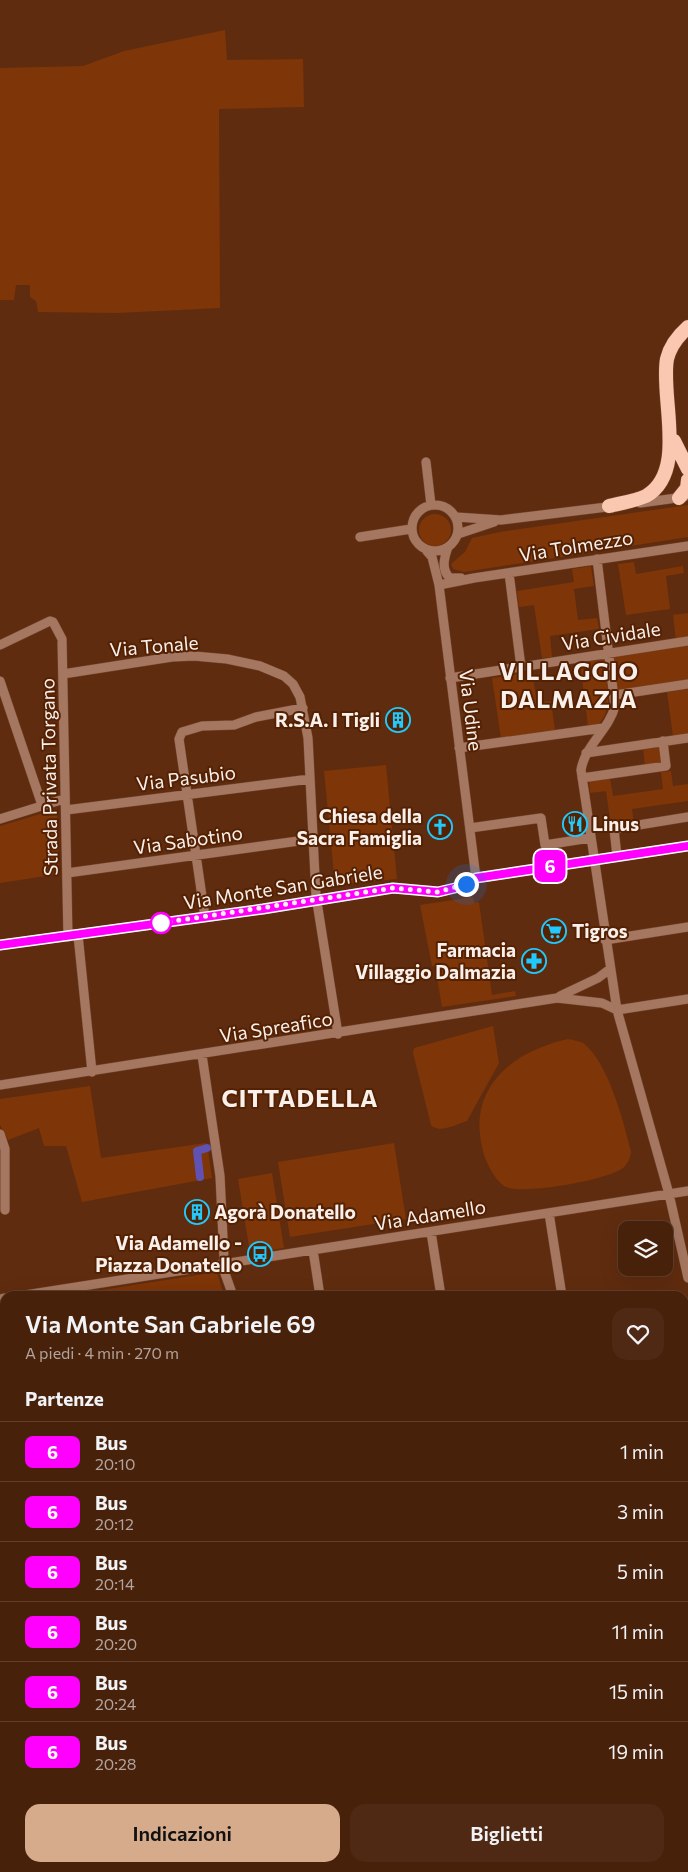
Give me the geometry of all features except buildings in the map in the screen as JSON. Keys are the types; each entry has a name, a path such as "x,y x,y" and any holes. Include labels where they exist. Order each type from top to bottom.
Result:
{"highway":[{"path":"609,506 647,496 655,488 670,465 673,438 667,359 674,344 686,329"},
{"path":"673,438 687,474 687,488 684,497"}],"street":[{"path":"426,462 431,504"},
{"path":"456,518 501,520 684,497"},
{"path":"458,534 456,518 446,507 431,504 419,510 412,522 411,530 416,542 426,550 433,551 448,548 458,534 501,520"},
{"path":"360,537 411,530"},
{"name":"Via Tolmezzo","path":"439,585 685,546"},
{"name":"Via Tolmezzo","path":"448,548 444,564 448,576 453,578 474,578"},
{"name":"Via Udine","path":"426,550 432,557 439,585 476,878"},
{"path":"597,559 615,695 612,718 586,753 581,770 582,778 616,1010 669,1194 686,1262 688,1278"},
{"path":"509,573 520,666"},
{"name":"Strada Privata Torgano","path":"0,646 50,621 53,622 62,639 67,873 73,936 92,1072"},
{"name":"Via Cividale","path":"450,678 688,641"},
{"name":"Via Tonale","path":"63,674 177,656 227,659 260,666 284,676 293,684 303,708 308,738 317,900 338,1034"},
{"path":"0,681 42,805"},
{"path":"615,695 688,684"},
{"path":"204,917 178,740 186,729 202,726 234,725 256,717 303,708"},
{"path":"460,748 604,728"},
{"path":"586,753 688,738"},
{"path":"582,778 666,766 663,741"},
{"name":"Via Pasubio","path":"66,810 310,779"},
{"path":"0,819 64,800"},
{"path":"617,856 614,829 688,817"},
{"path":"470,828 541,818 545,845 590,838"},
{"name":"Via Sabotino","path":"67,873 313,839"},
{"name":"Via Monte San Gabriele","path":"0,945 204,917 393,888 438,892 459,887 476,878 688,846"},
{"path":"605,940 688,927"},
{"name":"Via Spreafico","path":"557,998 598,978 610,969"},
{"name":"Via Spreafico","path":"0,1085 338,1034 557,998 602,1003 616,1010"},
{"path":"616,1010 688,999"},
{"path":"202,1055 220,1176 224,1259 222,1265 231,1291"},
{"path":"0,1134 6,1149 5,1210"},
{"name":"Via Adamello","path":"51,1291 688,1192"},
{"path":"549,1213 561,1291"},
{"path":"431,1232 440,1291"},
{"path":"313,1250 319,1291"}],"shaded area":[{"path":"225,30 227,60 303,59 304,107 219,109 220,308 117,313 38,312 36,301 30,297 30,285 16,285 14,300 0,300 0,68 83,66 124,51"},
{"path":"688,505 688,537 464,572 453,569 451,564 465,552 472,538 500,532"},
{"path":"435,514 441,515 446,519 450,524 450,536 446,541 441,545 435,546 429,545 424,541 420,536 419,530 420,524 424,519 429,515"},
{"path":"634,562 636,574 683,566 684,573 666,576 670,609 626,615 618,564"},
{"path":"591,566 594,586 574,589 578,620 597,618 599,629 550,636 552,657 542,658 534,605 519,607 517,591 574,582 572,569"},
{"path":"688,613 688,639 676,641 673,615"},
{"path":"688,644 688,680 617,690 612,655"},
{"path":"604,659 608,693 607,709 599,724 588,726 580,663"},
{"path":"532,672 537,702 551,701 555,730 501,738 492,678"},
{"path":"688,689 688,733 673,736 667,692"},
{"path":"660,745 663,764 645,766 643,747"},
{"path":"386,765 397,879 335,885 324,771"},
{"path":"671,771 673,786 688,784 688,801 632,809 634,824 611,827 606,791 590,793 589,781 610,778 613,796 663,789 661,772"},
{"path":"57,809 59,874 0,883 0,826"},
{"path":"473,897 474,903 479,902 492,995 515,991 516,996 442,1007 435,966 432,966 420,905"},
{"path":"493,1026 499,1063 467,1121 448,1128 434,1128 431,1125 413,1053 414,1048"},
{"path":"568,1039 583,1043 592,1052 607,1078 614,1093 628,1140 631,1152 628,1161 623,1168 614,1173 583,1182 527,1189 513,1189 504,1186 490,1168 482,1147 479,1125 482,1106 489,1089 499,1075 513,1062 530,1052"},
{"path":"90,1086 101,1158 206,1143 207,1145 194,1149 196,1170 202,1169 199,1153 208,1150 212,1178 82,1202 66,1146 44,1146 39,1128 8,1140 0,1125 0,1099"},
{"path":"394,1143 406,1219 290,1237 278,1162"},
{"path":"272,1173 284,1248 250,1253 238,1179"},
{"path":"217,1272 223,1291 95,1291"}],"waterway":[{"path":"200,1177 197,1151 207,1148"}],"bus line":[{"name":"6","path":"0,945 263,909 393,888 438,892 459,887 476,878 688,846"}],"place":[{"name":"R.S.A. I Tigli","path":"398,720"},
{"name":"Linus","path":"575,824"},
{"name":"Chiesa della Sacra Famiglia","path":"440,827"},
{"name":"Tigros","path":"554,931"},
{"name":"Farmacia Villaggio Dalmazia","path":"534,961"},
{"name":"Agorà Donatello","path":"197,1212"},
{"name":"Via Adamello - Piazza Donatello","path":"260,1254"}],"district":[{"name":"VILLAGGIO DALMAZIA","path":"569,686"},
{"name":"CITTADELLA","path":"300,1099"}],"route":[{"path":"161,923 393,888 438,892 466,884"}]}
